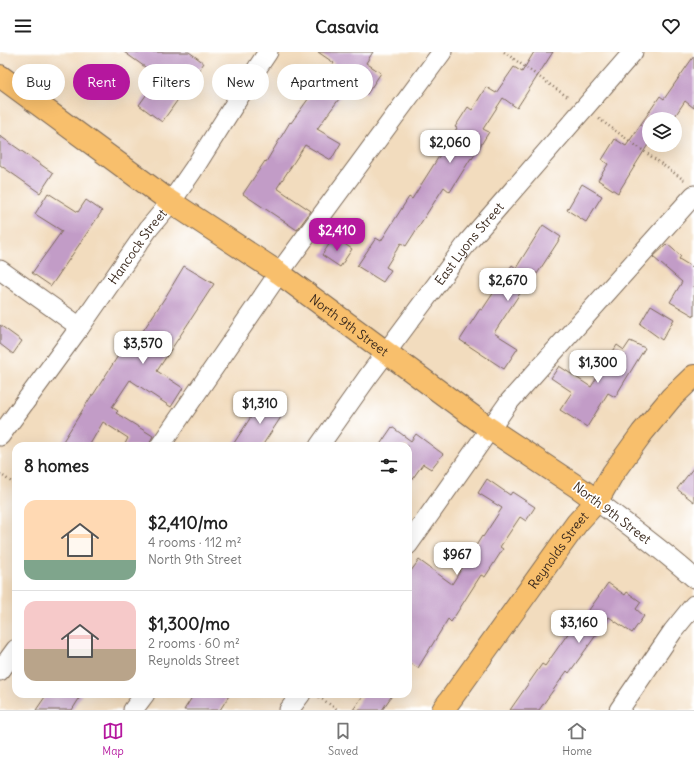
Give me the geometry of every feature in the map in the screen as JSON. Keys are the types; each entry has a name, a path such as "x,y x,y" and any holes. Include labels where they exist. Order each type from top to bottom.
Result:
{"main road":[{"name":"North 9th Street","path":"0,76 171,202 278,273 490,429 597,501"},
{"name":"Reynolds Street","path":"443,710 577,523 597,501 613,473 642,432 671,398 694,376"}],"street":[{"name":"Hancock Street","path":"0,436 80,327 149,228 171,202 268,52"},
{"path":"163,442 278,273 442,52"},
{"name":"East Lyons Street","path":"322,442 386,352 468,242 633,52"},
{"path":"412,539 509,402 694,195"},
{"path":"0,270 80,327"},
{"name":"North 9th Street","path":"597,501 642,535 694,578"},
{"path":"619,710 673,631 694,605"},
{"path":"0,671 12,654"},
{"path":"133,710 142,698"},
{"path":"289,710 298,698"}],"path":[{"path":"0,474 12,482"},
{"path":"321,698 338,710"}],"building":[{"path":"124,52 189,52 204,63 203,64 141,64"},
{"path":"318,52 373,52 366,63 368,64 333,64 334,63"},
{"path":"534,52 553,52 517,108 503,98 483,129 489,132 472,159 471,158 450,192 444,187 406,246 401,243 386,267 391,270 383,282 357,266 376,238 381,241 409,197 412,199 457,128 455,127 468,107 472,110 486,87 496,93 514,67 522,72"},
{"path":"694,56 694,108 685,101 678,112 649,112 660,96 664,99"},
{"path":"373,68 381,73 373,85"},
{"path":"143,100 178,100 162,122 139,105"},
{"path":"307,100 338,100 317,129 341,143 331,160 305,145 277,188 311,211 297,230 243,194 265,161 266,162 290,122 291,123"},
{"path":"642,122 642,152 643,152 618,193 598,180 608,164 602,160 615,139 626,146"},
{"path":"0,136 53,173 40,193 0,165"},
{"path":"582,184 602,196 586,222 567,210"},
{"path":"48,193 78,212 86,200 102,211 51,286 32,273 62,231 35,214"},
{"path":"543,225 561,237 537,274 534,272 494,333 518,348 504,369 460,340 480,309 482,310 512,265 516,268"},
{"path":"334,237 352,249 340,267 322,255"},
{"path":"667,244 681,256 679,259 692,267 694,264 694,316 670,302 682,282 653,257"},
{"path":"184,266 214,284 157,371 183,388 171,407 130,380 112,407 118,411 116,413 153,436 150,442 126,442 128,438 103,422 91,442 63,442 123,348 129,352"},
{"path":"651,305 674,319 662,340 640,324"},
{"path":"0,325 22,341 13,354 0,344"},
{"path":"630,341 645,348 615,397 608,393 587,427 560,410 572,392 551,378 559,366 591,387 617,345 624,350"},
{"path":"264,397 285,411 265,442 235,442"},
{"path":"392,427 411,441 416,434 443,454 431,469 423,464 412,479 412,442 382,442"},
{"path":"694,467 694,502 677,489"},
{"path":"487,479 510,495 512,492 535,507 526,521 520,517 500,547 503,549 485,577 481,575 451,622 448,619 418,668 412,664 412,570 419,560 452,584 482,536 483,537 502,508 478,493"},
{"path":"608,583 625,595 627,592 641,602 636,609 644,616 632,633 609,617 569,673 567,671 539,710 510,710 542,664 545,666 579,618 582,620"},
{"path":"44,698 80,698 72,710 36,710"},
{"path":"192,698 228,698 220,710 184,710"},
{"path":"361,698 390,698 382,710 353,710"}]}
